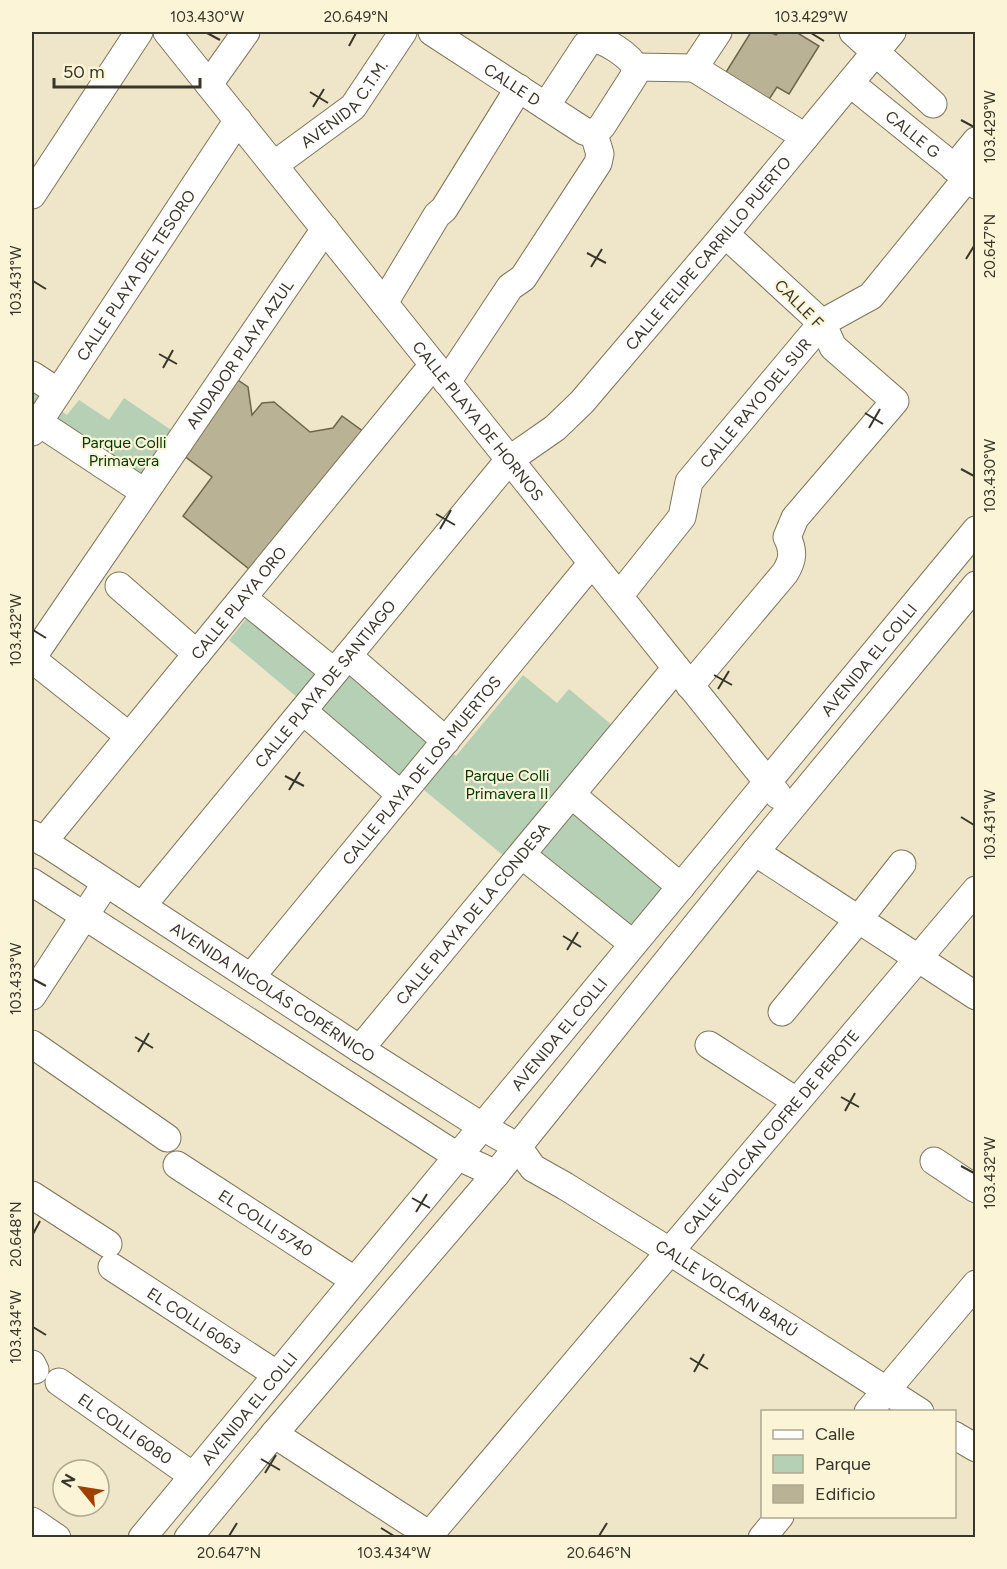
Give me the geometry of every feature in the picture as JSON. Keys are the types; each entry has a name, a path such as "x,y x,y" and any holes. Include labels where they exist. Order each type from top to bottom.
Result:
{"street":[{"path":"32,195 139,32"},
{"name":"CALLE PLAYA DE HORNOS","path":"167,32 790,810"},
{"path":"209,84 246,32"},
{"name":"AVENIDA C.T.M.","path":"274,165 352,107 403,32"},
{"name":"CALLE D","path":"432,32 584,131 594,134"},
{"path":"694,68 718,32"},
{"path":"853,32 884,41 933,104"},
{"path":"546,106 593,35 631,60 635,68 634,76 602,126 594,134"},
{"name":"CALLE FELIPE CARRILLO PUERTO","path":"509,460 555,428 582,402 725,234 884,41"},
{"path":"635,68 694,68 805,137"},
{"name":"CALLE G","path":"850,83 966,177"},
{"path":"384,303 519,88"},
{"name":"CALLE PLAYA DEL TESORO","path":"35,427 238,120"},
{"name":"CALLE PLAYA ORO","path":"37,838 129,736 243,598 440,373 510,287 523,278 598,163 600,154 594,134"},
{"name":"CALLE RAYO DEL SUR","path":"619,596 682,518 689,482 822,323 871,296 966,177 975,141"},
{"name":"ANDADOR PLAYA AZUL","path":"32,658 325,229"},
{"name":"CALLE F","path":"725,234 822,323 833,347 895,401"},
{"path":"32,375 58,392"},
{"name":"CALLE PLAYA DE LA CONDESA","path":"360,1049 572,795 785,573 790,564 793,549 787,537 795,518 895,401"},
{"path":"35,427 144,492"},
{"name":"CALLE PLAYA DE SANTIAGO","path":"142,906 509,460"},
{"name":"AVENIDA EL COLLI","path":"142,1538 767,782 972,541"},
{"name":"CALLE PLAYA DE LOS MUERTOS","path":"250,977 592,563"},
{"path":"188,1538 496,1174 525,1158 755,852 975,585"},
{"path":"118,586 197,654"},
{"path":"243,598 341,664 446,741"},
{"path":"32,658 129,736"},
{"path":"303,711 401,795"},
{"path":"572,795 681,887"},
{"name":"AVENIDA NICOLÁS COPÉRNICO","path":"37,838 483,1127 525,1158"},
{"path":"755,852 975,996"},
{"path":"522,855 633,944"},
{"path":"782,1012 902,864"},
{"path":"32,882 457,1156 496,1174"},
{"path":"32,996 106,883"},
{"name":"CALLE VOLCÁN COFRE DE PEROTE","path":"430,1536 975,890"},
{"path":"32,1044 167,1138"},
{"path":"709,1045 796,1101"},
{"name":"CALLE VOLCÁN BARÚ","path":"525,1158 902,1403"},
{"path":"934,1161 975,1189"},
{"name":"EL COLLI 5740","path":"177,1165 354,1280"},
{"name":"EL COLLI 6063","path":"32,1196 276,1374"},
{"path":"876,1410 902,1403 975,1284"},
{"name":"EL COLLI 6080","path":"59,1382 193,1476"},
{"path":"274,1434 430,1536"},
{"path":"956,1436 975,1448"},
{"path":"762,1538 778,1518"},
{"path":"32,1521 57,1538"}],"green space":[{"name":"Parque Colli Primavera","path":"32,392 67,415 79,400 109,420 124,398 177,434 133,499 32,430"},
{"name":"Parque Colli Primavera II","path":"264,597 456,756 523,675 557,703 569,689 619,731 561,803 665,889 629,932 510,861 407,776 400,784 229,640"}],"building":[{"path":"751,32 770,32 776,35 779,32 796,32 819,46 789,94 777,87 766,104 723,77"},
{"path":"232,376 248,387 252,415 262,403 274,402 310,432 333,428 342,416 364,432 254,573 183,516 212,477 179,452"}]}
